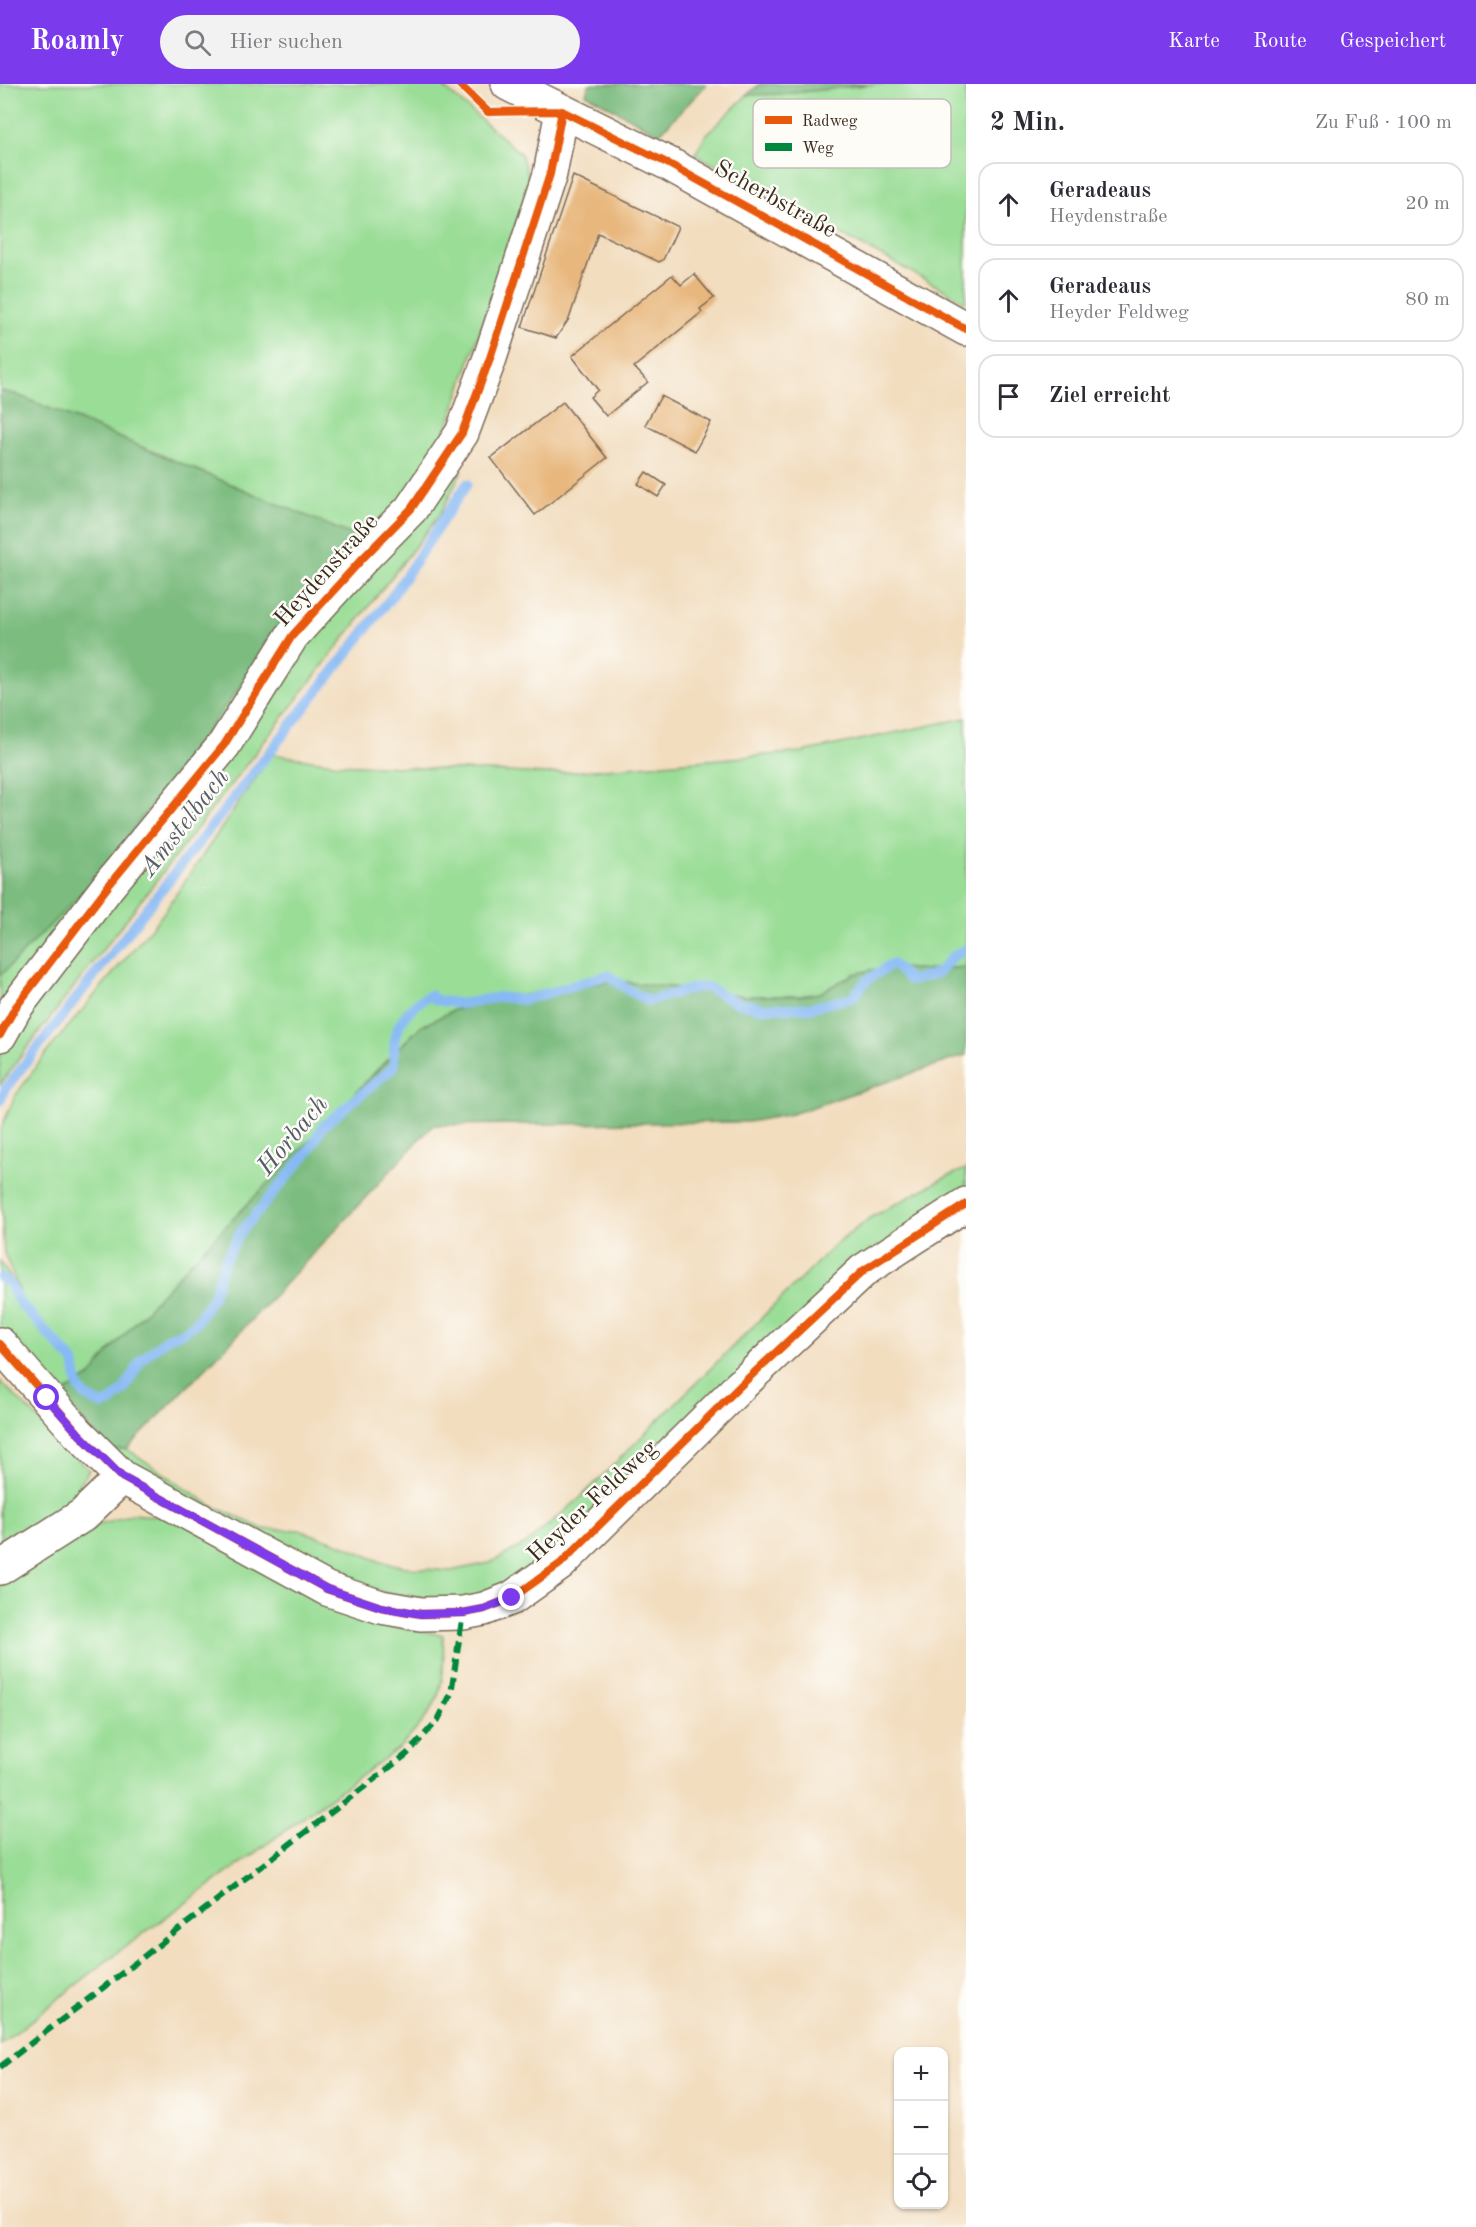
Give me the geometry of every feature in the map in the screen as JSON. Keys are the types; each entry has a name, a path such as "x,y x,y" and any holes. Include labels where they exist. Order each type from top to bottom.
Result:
{"street":[{"name":"Scherbstraße","path":"508,84 669,164 966,329"},
{"name":"Heydenstraße","path":"0,1035 15,1008 102,894 224,745 292,636 362,559 411,510 462,433 490,358 550,174 562,111"},
{"name":"Heyder Feldweg","path":"122,1477 327,1589 381,1607 421,1614 463,1613 484,1609 512,1598 560,1564 740,1386 864,1270 966,1204"},
{"path":"0,1344 78,1433 122,1477 83,1515 0,1568"}],"green space":[{"path":"0,84 440,84 521,154 530,181 439,449 408,504 461,472 441,513 0,1085 0,419 354,536 15,394 0,391"},
{"path":"589,84 707,84 659,134 586,94"},
{"path":"760,84 874,84 784,94 747,95"},
{"path":"874,84 966,84 966,302 695,154 705,136 747,95 784,94"},
{"path":"0,391 15,394 381,547 278,636 95,880 0,976"},
{"path":"966,718 966,967 928,970 886,967 854,974 820,993 800,996 745,996 671,987 539,992 454,1010 420,1027 394,1052 189,1264 112,1348 91,1376 60,1396 0,1331 0,1261 20,1292 4,1253 0,1180 0,1131 15,1096 47,1052 162,915 272,754 339,764 547,774 802,752"},
{"path":"886,967 928,970 966,967 966,1055 792,1114 748,1122 433,1125 228,1345 127,1449 110,1450 60,1396 91,1376 112,1348 189,1264 420,1027 454,1010 539,992 618,981 745,996 800,996 820,993 854,974"},
{"path":"966,1169 966,1196 518,1585 456,1604 343,1586 204,1510 110,1450 127,1449 211,1505 263,1529 299,1530 341,1544 381,1562 412,1568 450,1571 490,1563 527,1543 580,1498 836,1244 870,1218 948,1176"},
{"path":"0,1381 89,1470 61,1514 0,1553"},
{"path":"132,1514 175,1518 296,1585 384,1625 443,1635 441,1686 437,1698 423,1721 399,1748 114,1955 0,2045 0,1584 87,1528"}],"building":[{"path":"573,176 678,227 663,260 659,262 598,233 569,319 556,338 522,327"},
{"path":"694,274 714,298 700,309 702,312 634,367 648,382 606,416 590,397 598,390 572,356 672,275 681,285"},
{"path":"661,396 711,422 695,451 645,425"},
{"path":"563,402 607,458 535,515 491,458"},
{"path":"646,472 666,485 658,497 638,484"}],"waterway":[{"name":"Amstelbach","path":"0,1101 6,1088 393,595 467,484"},
{"name":"Horbach","path":"0,1278 9,1282 19,1302 74,1362 78,1386 85,1396 102,1405 111,1402 125,1388 141,1360 167,1338 183,1332 196,1323 213,1296 224,1262 240,1233 309,1151 323,1126 394,1067 394,1041 398,1027 409,1011 430,995 436,1000 461,1004 499,997 524,1000 608,975 649,1001 694,988 707,987 738,1003 762,1008 809,1008 852,998 867,980 892,964 911,981 938,973 952,957 966,949"}],"marked path":[{"path":"0,2067 407,1754 438,1720 451,1694 463,1613"}],"cycle path":[{"path":"459,84 488,112 562,111 669,164 966,329"},
{"path":"0,1035 15,1008 109,885 224,745 292,636 411,509 462,433 490,358 550,174 562,111"},
{"path":"0,1344 78,1433 122,1477 327,1589 381,1607 421,1614 463,1613 484,1609 512,1598 560,1564 740,1386 864,1270 966,1204"}],"route":[{"path":"47,1398 122,1477 232,1535 327,1589 381,1607 421,1614 463,1613 484,1609 512,1598"}]}
